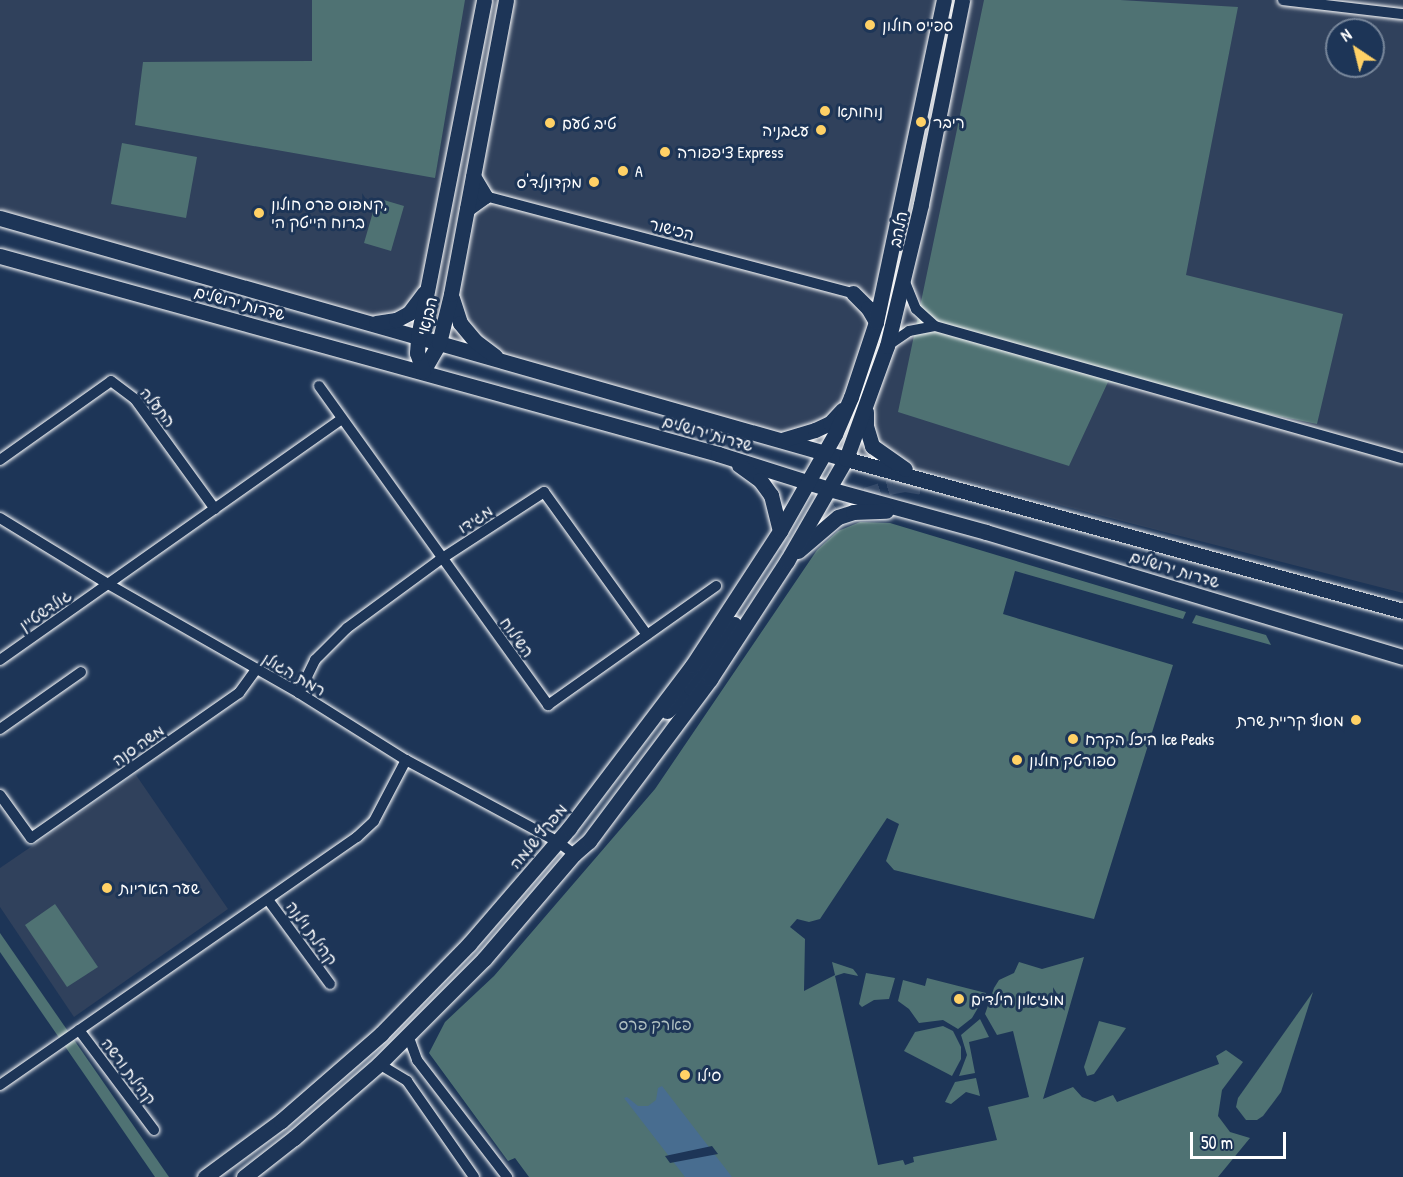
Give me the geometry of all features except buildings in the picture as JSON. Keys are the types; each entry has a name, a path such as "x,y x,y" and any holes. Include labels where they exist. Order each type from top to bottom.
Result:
{"main road":[{"name":"הבנאי","path":"423,371 417,353 418,337 484,0"},
{"name":"הבנאי","path":"423,371 440,343 451,294 506,0"},
{"name":"הלהב","path":"825,452 851,397 876,322 944,0"},
{"name":"הלהב","path":"846,459 887,346 904,282 962,0"},
{"path":"467,209 472,202 485,196 473,176"},
{"name":"שדרות ירושלים","path":"0,218 846,459 1403,611"},
{"name":"שדרות ירושלים","path":"0,256 718,454 829,489 924,514 1403,657"},
{"path":"853,293 865,291 885,278"},
{"path":"365,322 396,320 409,313 427,288"},
{"path":"853,293 868,309 876,322"},
{"path":"451,294 460,323 475,341 505,363"},
{"path":"782,440 830,423 851,397"},
{"path":"866,407 869,439 881,454 909,472 947,485"},
{"name":"מפרץ שלמה","path":"205,1177 281,1121 381,1034 469,944 558,842 692,666 780,531 825,452"},
{"path":"718,454 743,466 760,480 771,495 780,531"},
{"path":"244,1177 294,1138 379,1064 484,959 574,854 589,841 710,680 846,459"},
{"path":"928,488 1068,529 1170,547"},
{"path":"633,744 691,688 785,556 843,515 872,510 924,514"}],"street":[{"path":"1283,0 1330,4 1403,15"},
{"path":"1318,0 1330,4"},
{"name":"הכישור","path":"485,196 853,293"},
{"path":"904,282 916,309 935,326 1403,458"},
{"path":"887,346 909,331 935,326"},
{"name":"התעלה","path":"0,460 111,381 135,399 215,509"},
{"name":"השילוח","path":"319,386 441,560 548,705 716,586"},
{"path":"108,584 342,419"},
{"name":"מגידו","path":"299,693 315,660 330,643 441,560 544,492 647,635"},
{"name":"רמת הגולן","path":"0,518 108,584 299,693 406,760 558,842 574,854"},
{"name":"גולדשטיין","path":"0,660 108,584"},
{"name":"משה סנה","path":"0,795 31,838 238,693 256,670"},
{"path":"0,729 81,672"},
{"path":"0,1085 269,901 357,837 374,821 406,760"},
{"name":"קהילת וילנה","path":"269,901 330,984"},
{"name":"קהילת ורשה","path":"79,1030 154,1130"},
{"path":"408,1035 417,1060 507,1177"},
{"path":"379,1064 407,1081 474,1177"}],"shaded area":[{"path":"0,0 1403,0 1403,593 782,434 0,210"},
{"name":"שער האריות","path":"136,775 228,909 74,1017 0,907 0,868"},
{"path":"662,1086 732,1177 685,1177 624,1098 627,1097 638,1106 648,1106 656,1100 658,1088"}],"green space":[{"path":"312,0 465,0 435,178 135,125 143,62 312,61"},
{"path":"984,0 1120,0 1238,7 1186,275 1343,314 1317,424 1108,382 1069,466 898,412"},
{"path":"122,143 197,157 186,218 111,204"},
{"path":"377,198 404,206 391,251 364,243"},
{"name":"פארק פרס","path":"860,522 890,523 1186,612 1183,619 1015,571 1003,614 1173,665 1094,919 894,870 886,861 899,824 887,818 820,919 809,922 797,919 790,927 805,939 804,991 835,975 832,962 853,969 858,976 844,973 835,976 878,1165 903,1160 905,1165 914,1162 913,1157 997,1140 988,1107 1029,1097 1013,1031 997,1035 985,1014 994,988 999,980 1014,973 1019,962 1042,969 1084,957 1043,1099 1073,1087 1082,1097 1095,1102 1113,1095 1117,1102 1219,1064 1216,1056 1226,1050 1243,1062 1222,1090 1218,1116 1230,1132 1250,1138 1218,1177 529,1177 515,1158 508,1161 429,1053 445,1022 494,976 655,789 817,550 838,531"},
{"path":"1196,615 1266,635 1271,645 1192,623"},
{"path":"55,904 98,967 67,987 25,925"},
{"path":"0,933 169,1177 155,1177 0,952"},
{"path":"866,973 895,978 889,999 874,1000 862,1007 859,1004"},
{"path":"927,978 986,993 972,1018 958,1029 943,1020 919,1023 909,1009 898,1001 903,980 925,986"},
{"path":"1313,992 1281,1092 1263,1116 1257,1120 1246,1120 1236,1107 1238,1098"},
{"path":"980,1019 989,1037 969,1042 975,1073 959,1076 967,1055 961,1035"},
{"path":"1099,1021 1126,1028 1094,1074 1087,1076 1084,1067"},
{"path":"943,1026 953,1031 961,1047 961,1059 952,1076 904,1051 915,1032"},
{"path":"976,1078 980,1096 966,1092 951,1104 945,1102 955,1082"}],"pier":[{"path":"712,1146 718,1154 670,1163 665,1156"}],"tunnel":[{"path":"783,552 823,515 844,502 893,486 906,484 928,488"}],"place":[{"name":"ספייס חולון","path":"870,25"},
{"name":"נוחותא","path":"825,111"},
{"name":"ריבר","path":"921,122"},
{"name":"טיב טעם","path":"550,123"},
{"name":"עגבניה","path":"821,130"},
{"name":"ציפפורה Express","path":"665,152"},
{"name":"A","path":"623,171"},
{"name":"מקדונלד'ס","path":"594,182"},
{"name":"קמפוס פרס חולון, ברוח הייטק הי","path":"259,213"},
{"name":"מסוף קריית שרת","path":"1356,720"},
{"name":"היכל הקרח Ice Peaks","path":"1073,739"},
{"name":"ספורטק חולון","path":"1017,760"},
{"name":"שער האריות","path":"107,888"},
{"name":"מוזיאון הילדים","path":"959,999"},
{"name":"סילו","path":"685,1075"}]}
